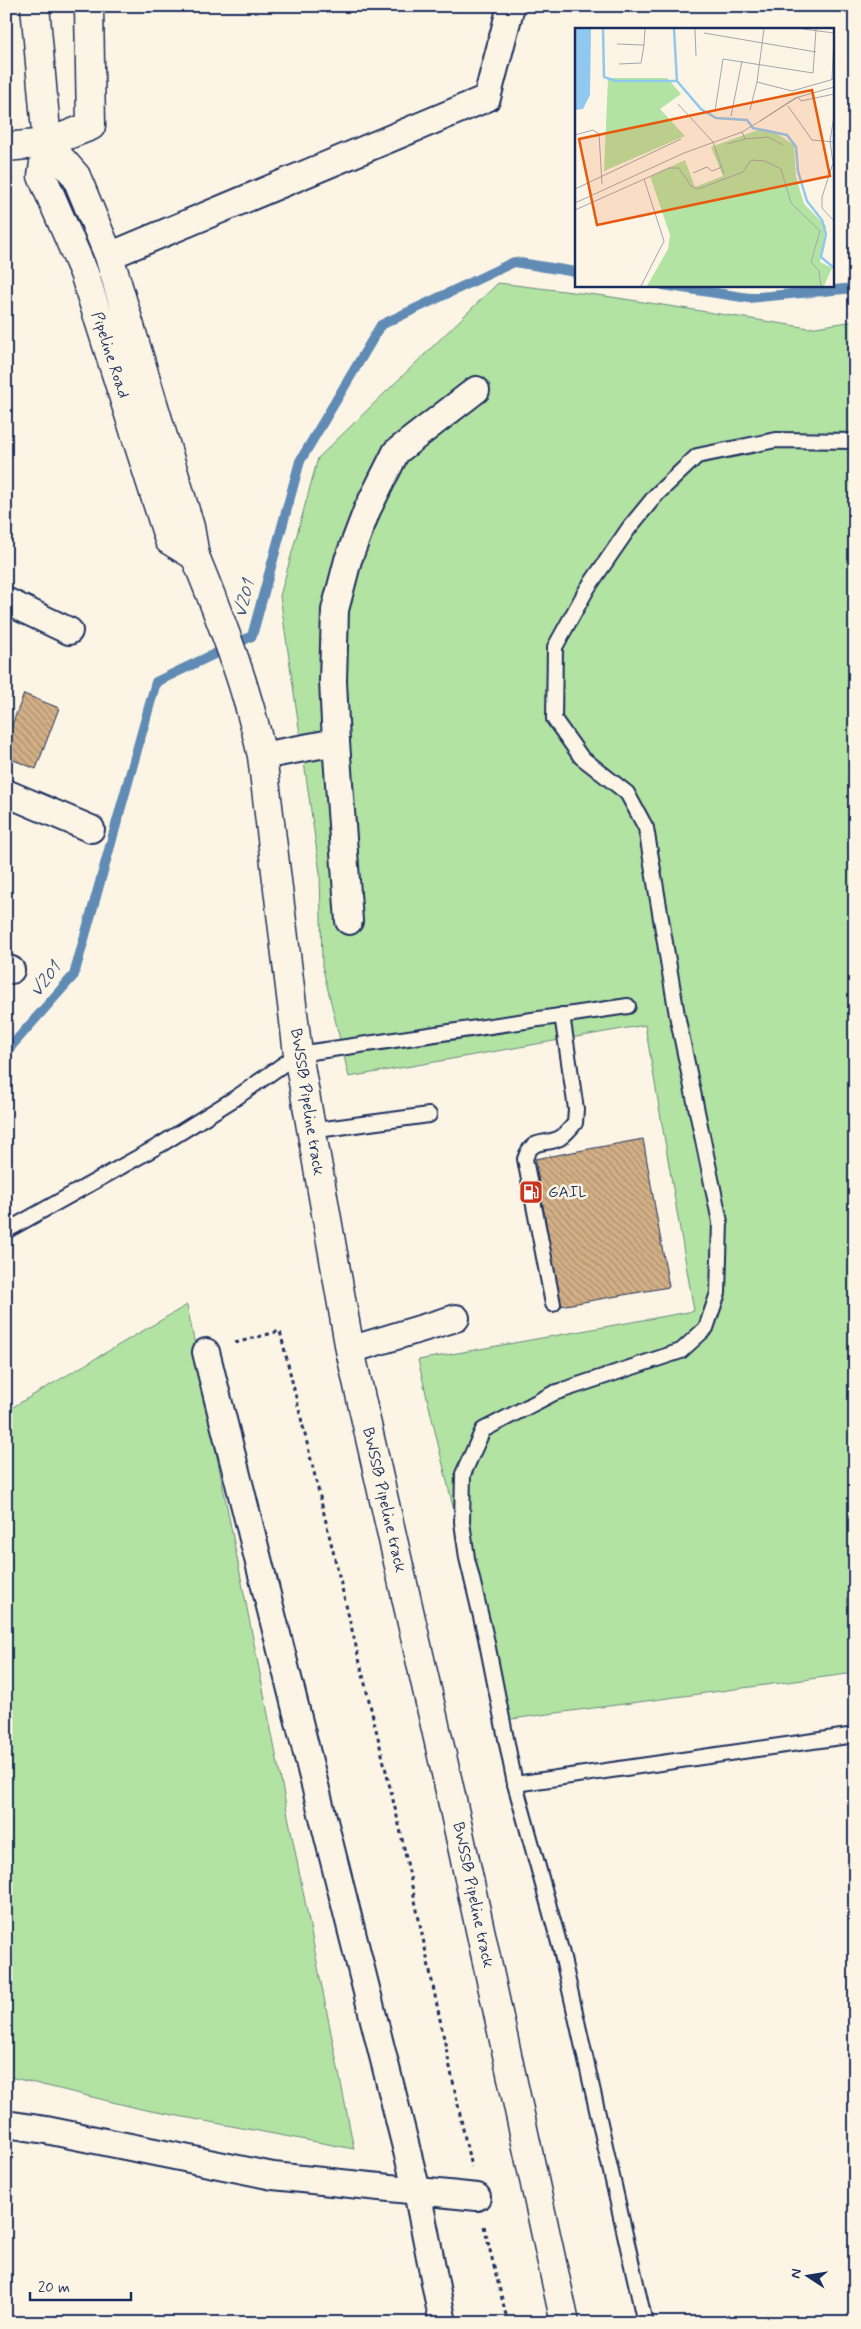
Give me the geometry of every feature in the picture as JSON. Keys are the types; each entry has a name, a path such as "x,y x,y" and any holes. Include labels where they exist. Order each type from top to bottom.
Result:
{"street":[{"path":"35,6 47,143"},
{"path":"6,147 47,143 91,126 89,6"},
{"path":"109,256 488,98 511,6"},
{"name":"Pipeline Road","path":"47,143 76,176 109,256 190,527 195,556 219,614 239,671"},
{"name":"Pipeline Road","path":"47,143 42,176 84,273 169,540 195,556"},
{"path":"349,921 333,681 335,610 348,560 367,510 396,452 476,390"},
{"path":"6,601 69,631"},
{"name":"BWSSB Pipeline track","path":"239,671 254,717 262,756 298,1054 310,1131 350,1350 450,1790 565,2323"},
{"path":"262,756 336,742"},
{"path":"6,793 91,829"},
{"path":"350,1350 456,1318"},
{"path":"206,1352 417,2191 443,2323"},
{"path":"6,2124 46,2130 273,2176 477,2197"}],"lane":[{"path":"645,2323 561,1950 515,1784 486,1638 467,1558 462,1522 463,1474 483,1430 554,1393 681,1351 706,1328 718,1293 720,1222 677,1015 646,828 628,793 581,757 554,719 555,647 587,589 629,528 656,495 697,456 776,440 855,441"},
{"path":"6,1231 160,1144 237,1097 298,1054 628,1006"},
{"path":"553,1304 524,1159 528,1150 534,1144 559,1138 575,1123 576,1110 562,1015"},
{"path":"310,1131 429,1115"},
{"path":"515,1784 855,1735"}],"path":[{"path":"206,1352 280,1331 400,1829 477,2197 508,2323"}],"green space":[{"path":"498,283 605,296 809,328 855,321 855,1673 504,1720 418,1360 694,1311 645,1025 349,1077 322,965 320,873 280,596 318,458"},
{"path":"187,1305 354,2149 141,2109 6,2076 6,1411"}],"building":[{"path":"24,694 59,708 36,769 6,757 6,740"},
{"path":"643,1139 669,1287 560,1306 535,1159"}],"waterway":[{"name":"V201","path":"6,1052 74,975 156,682 252,636 300,461 381,325 514,262 575,272"},
{"name":"V201","path":"670,286 749,298 855,288"}],"place":[{"name":"GAIL","path":"531,1192"}]}
